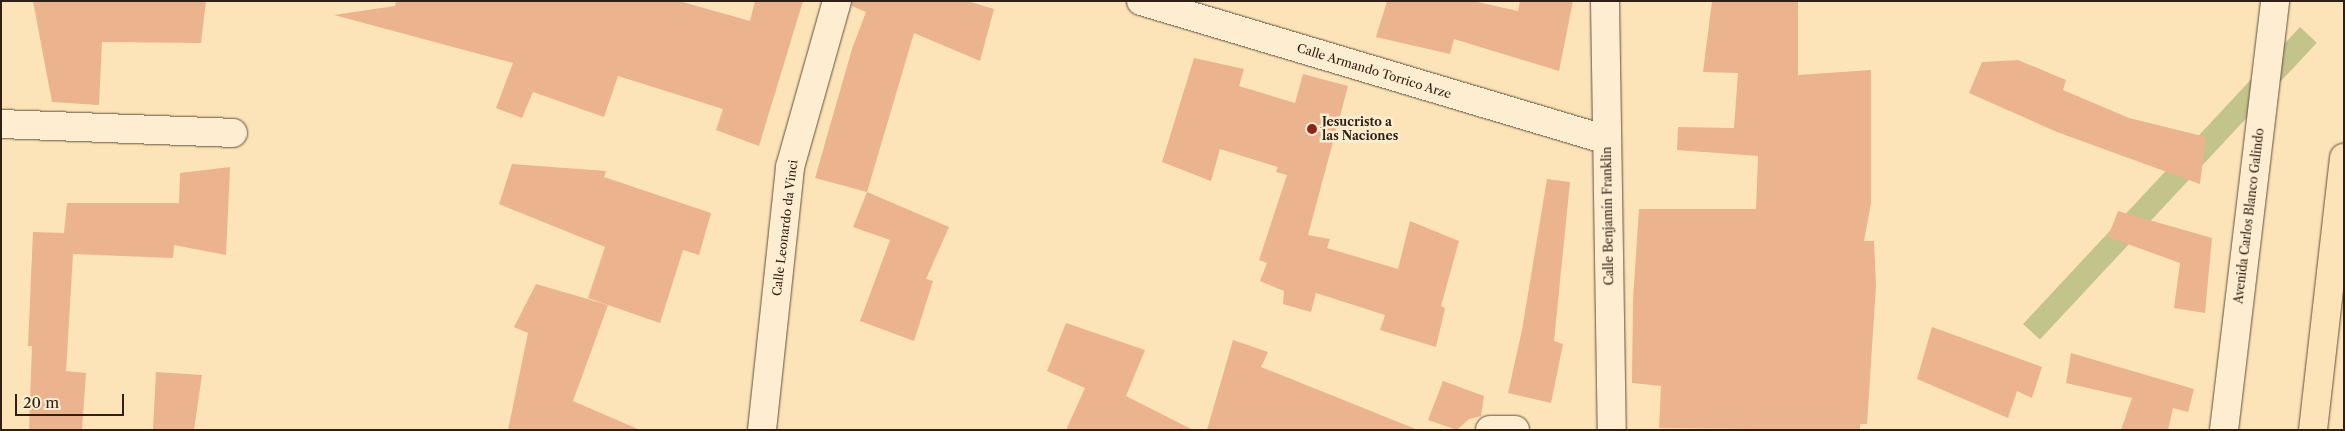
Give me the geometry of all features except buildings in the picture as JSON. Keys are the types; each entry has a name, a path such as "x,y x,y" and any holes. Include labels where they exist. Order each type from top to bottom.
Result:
{"highway":[{"path":"2313,430 2344,158"}],"street":[{"name":"Calle Leonardo da Vinci","path":"762,430 790,167 837,1"},
{"name":"Calle Armando Torrico Arze","path":"1141,1 1606,140"},
{"name":"Calle Benjamín Franklin","path":"1604,1 1612,430"},
{"name":"Avenida Carlos Blanco Galindo","path":"2224,430 2274,1"},
{"path":"1,124 233,133"},
{"path":"1490,430 1515,430"}],"green space":[{"path":"2300,27 2317,43 2040,340 2023,324"}],"place":[{"name":"Jesucristo a las Naciones","path":"1312,129"}]}
